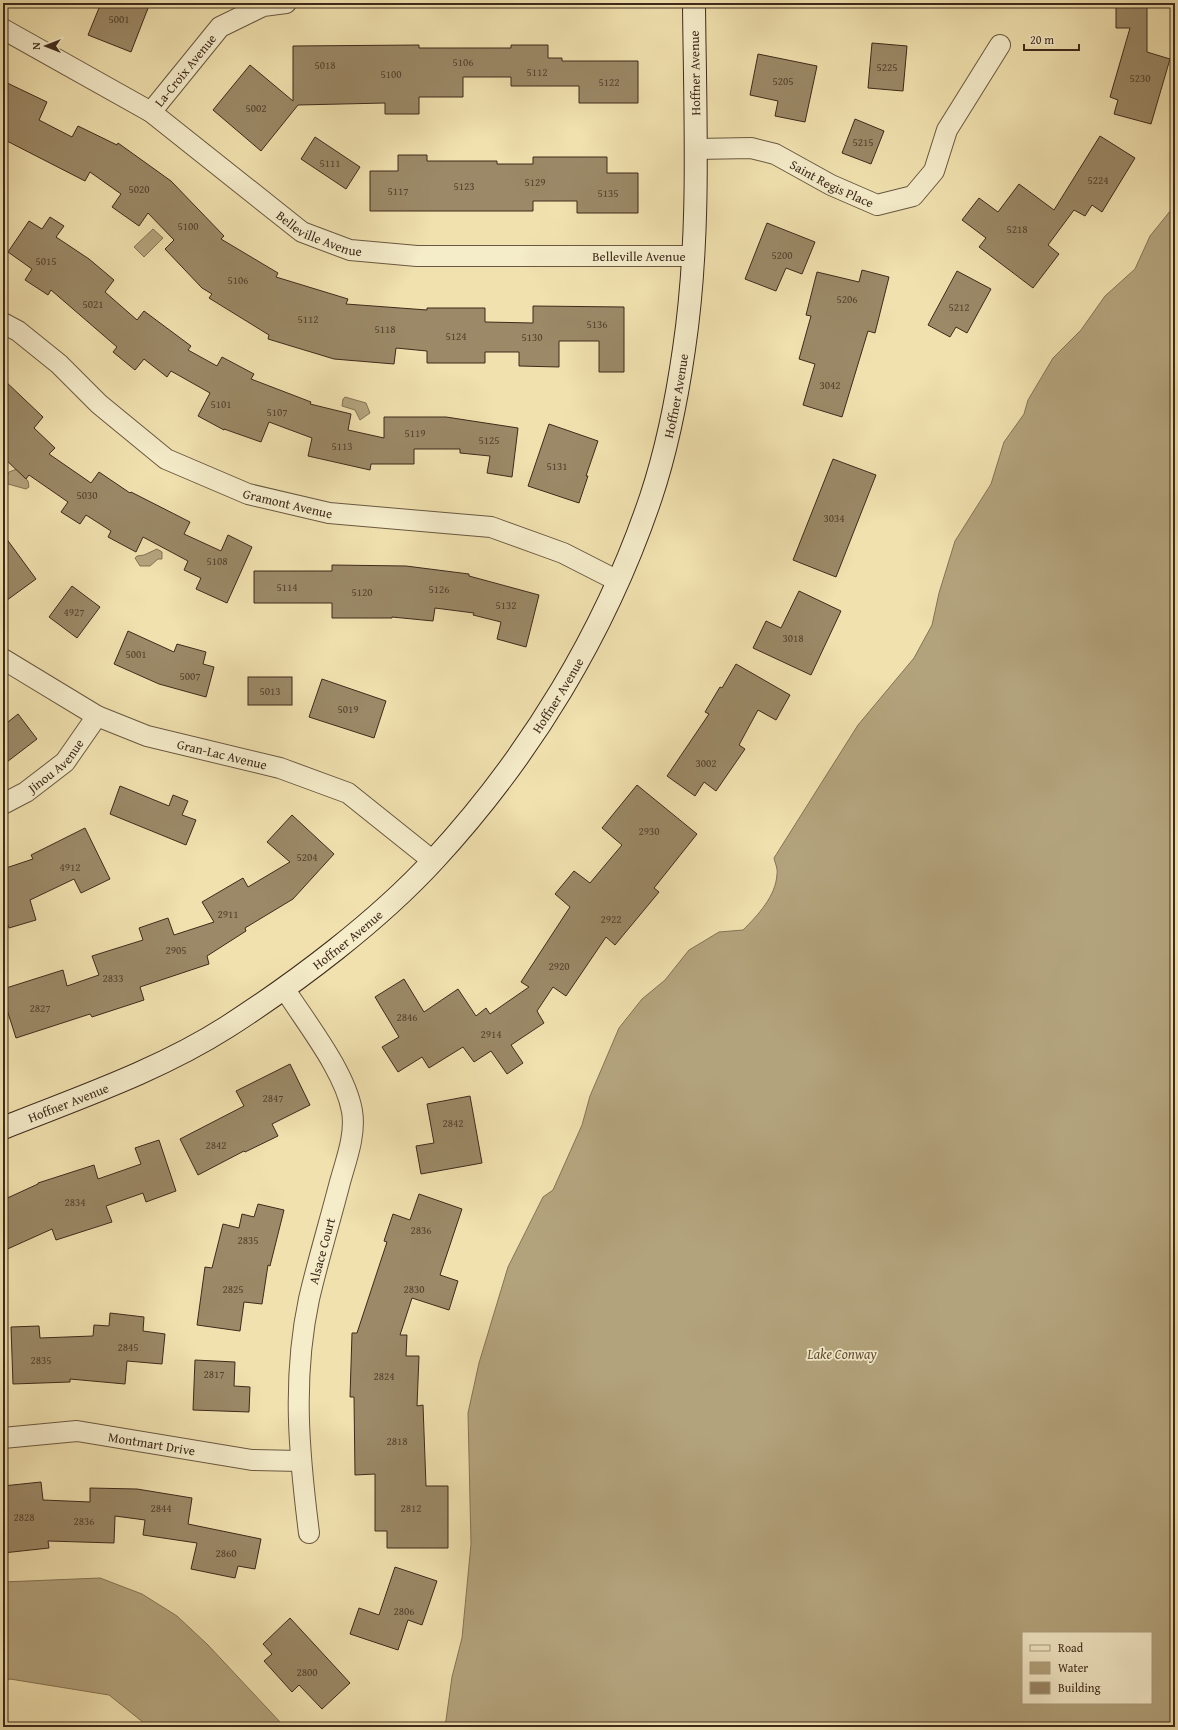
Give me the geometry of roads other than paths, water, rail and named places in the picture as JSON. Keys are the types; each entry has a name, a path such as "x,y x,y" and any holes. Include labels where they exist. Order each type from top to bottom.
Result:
{"main road":[{"name":"Hoffner Avenue","path":"3,1128 110,1085 168,1059 224,1029 284,988 384,908 433,861 498,785 537,730 586,645 618,581 651,495 673,412 684,347 694,256 696,149 694,3"}],"street":[{"name":"La-Croix Avenue","path":"151,112 220,27 263,6 286,3"},
{"name":"Belleville Avenue","path":"3,28 151,112 302,232 350,250 417,256 694,256"},
{"name":"Saint Regis Place","path":"696,149 751,148 775,154 831,185 877,205 913,196 934,171 947,130 1000,45"},
{"name":"Gramont Avenue","path":"3,323 18,331 59,364 99,404 166,458 248,494 329,513 491,528 563,553 618,581"},
{"name":"Gran-Lac Avenue","path":"3,659 97,716 147,736 280,768 348,793 433,861"},
{"name":"Jinou Avenue","path":"3,804 26,792 65,762 97,716"},
{"name":"Alsace Court","path":"284,988 342,1079 352,1112 351,1142 309,1300 300,1354 297,1409 300,1461 308,1533"},
{"name":"Montmart Drive","path":"3,1438 77,1431 252,1460 300,1461"}],"water":[{"name":"Lake Conway","path":"1175,205 1175,1727 445,1727 452,1677 462,1638 471,1544 468,1413 479,1363 508,1267 543,1197 553,1190 582,1125 590,1096 619,1028 642,999 665,980 689,950 719,932 743,930 765,905 776,882 777,870 774,858 858,725 914,658 932,625 939,593 955,541 991,484 1004,442 1024,414 1028,400 1053,358 1081,330 1105,296 1135,269 1150,236"},
{"path":"153,229 163,238 144,257 134,247"},
{"path":"345,397 366,403 370,413 360,420 355,410 342,406 343,399"},
{"path":"17,469 28,481 29,487 26,489 8,484 7,477 9,472"},
{"path":"157,549 162,552 162,559 158,559 150,566 140,566 135,558 137,556 144,555"},
{"path":"100,1578 142,1594 177,1616 208,1645 281,1723 287,1727 149,1727 109,1695 10,1679 3,1682 3,1582"}]}
